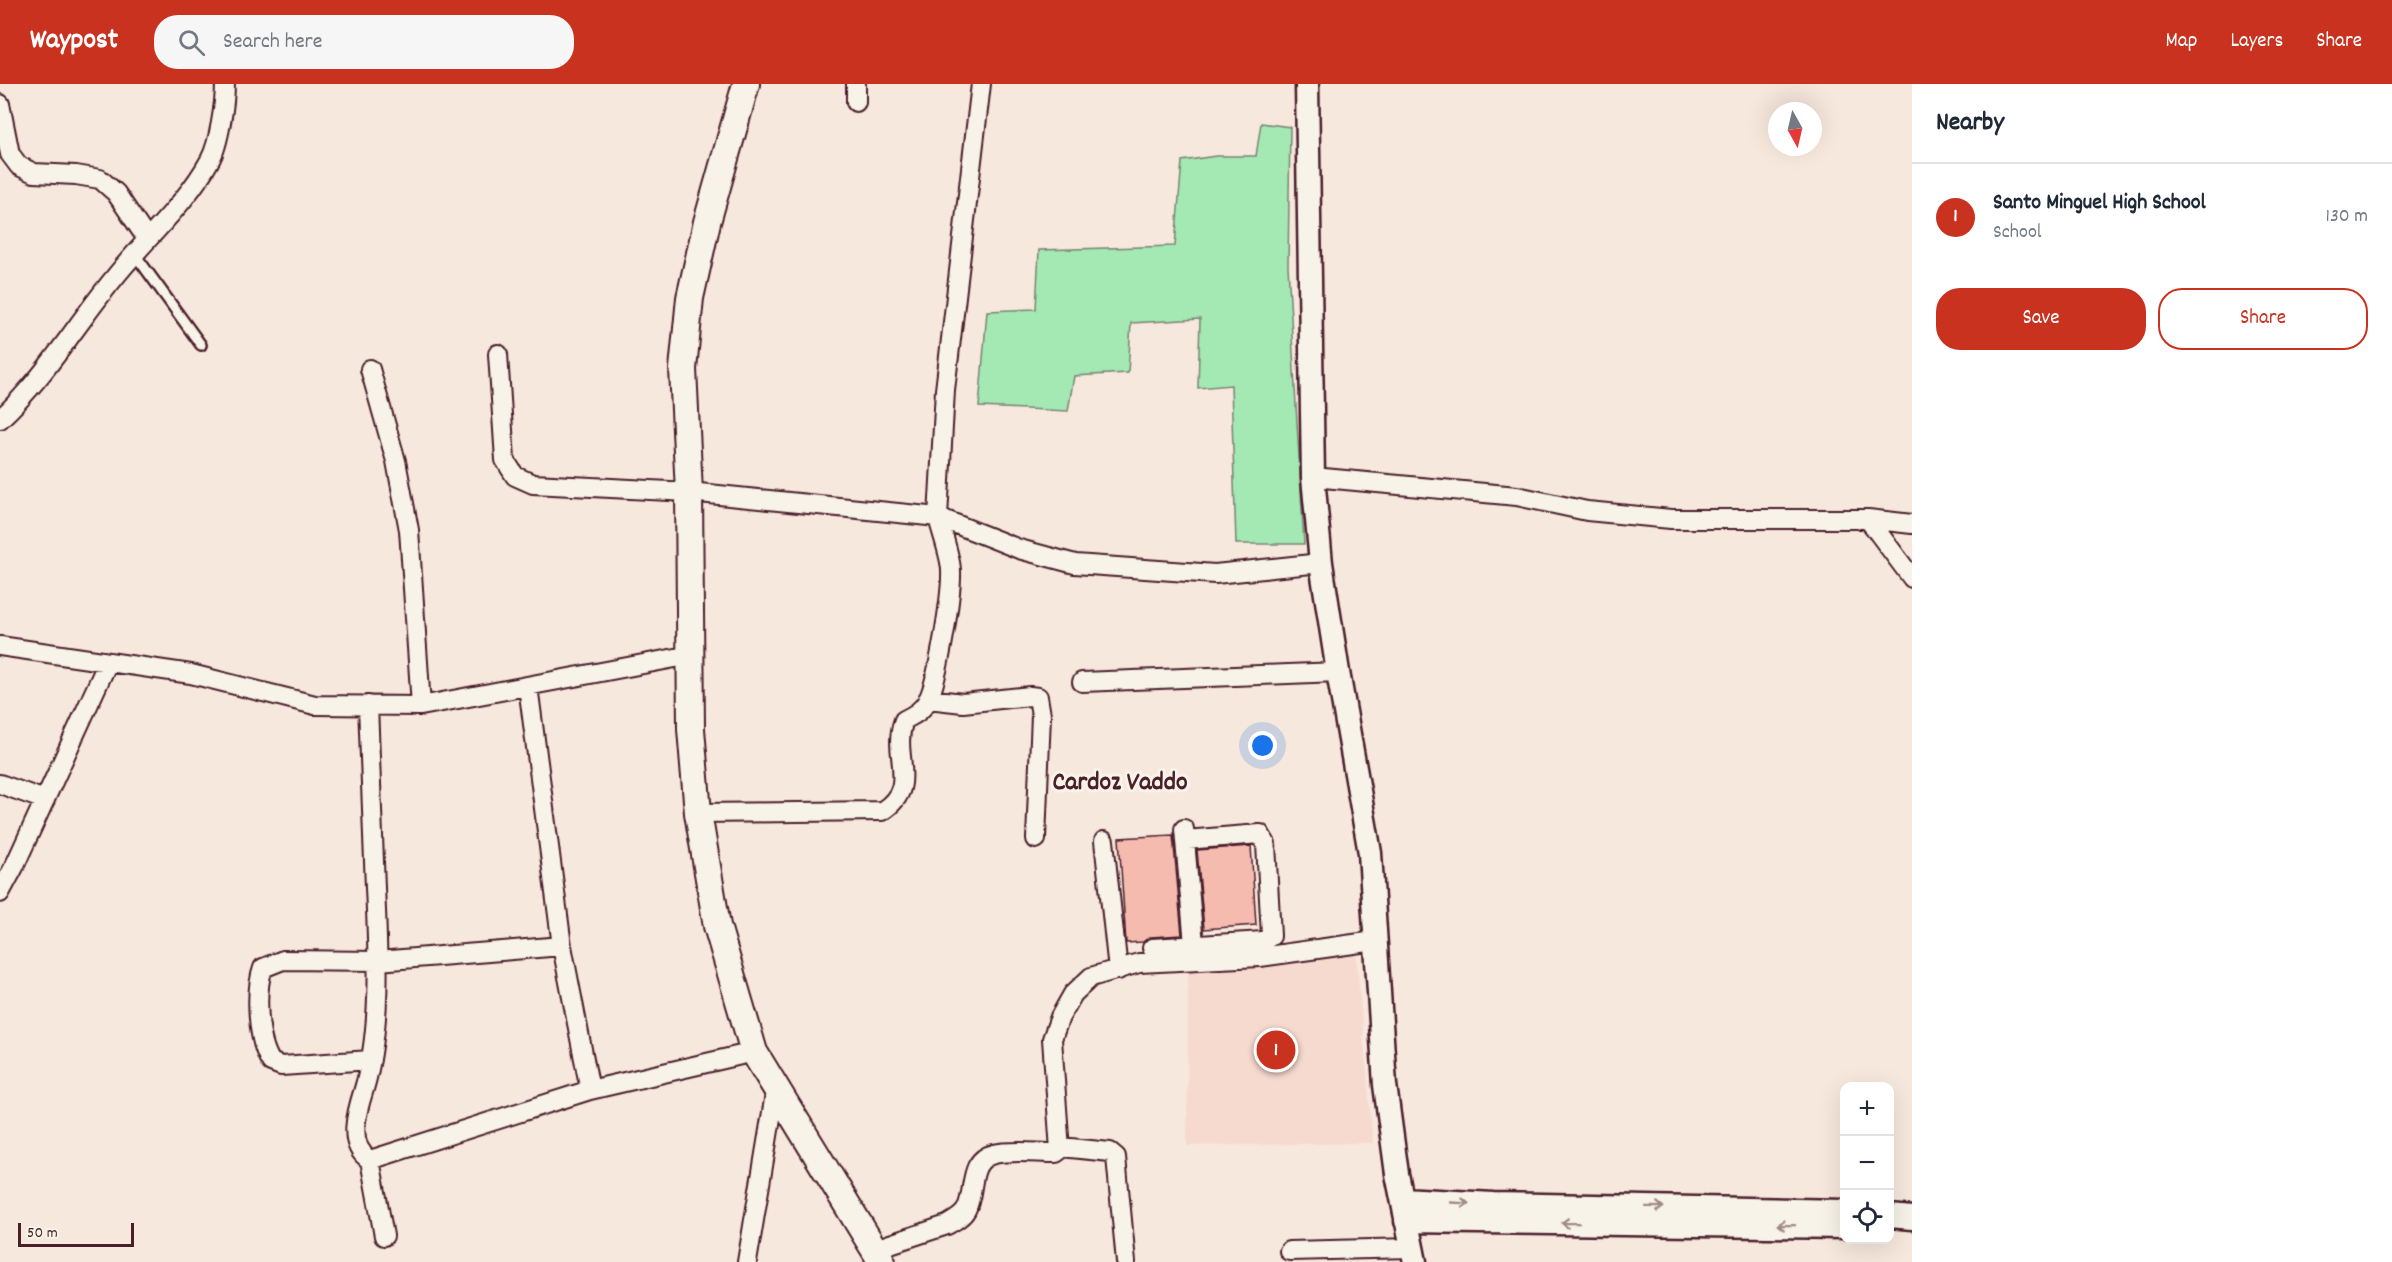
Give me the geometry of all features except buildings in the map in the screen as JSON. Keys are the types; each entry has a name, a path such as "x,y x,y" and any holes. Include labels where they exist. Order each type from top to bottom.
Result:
{"main road":[{"path":"746,84 707,222 690,298 683,369 689,492 691,729 698,813 717,926 754,1052 878,1255"}],"street":[{"path":"0,419 21,399 134,253 177,207 211,158 225,103 225,84"},
{"path":"698,813 882,811 893,804 901,792 899,733 904,720 918,714 928,699 934,681 949,600 951,569 938,517 945,390 981,84"},
{"path":"1289,1251 1414,1255 1402,1199 1385,1085 1370,853 1321,563 1313,477 1306,84"},
{"path":"0,104 10,154 19,166 34,173 76,175 100,179 116,193 147,239"},
{"path":"498,354 505,460 515,476 533,484 689,492 938,517 1019,549 1075,564 1215,574 1321,563"},
{"path":"370,369 396,461 409,531 421,706"},
{"path":"1313,477 1517,496 1587,511 1671,519 1868,519 1912,524"},
{"path":"1868,519 1912,578"},
{"path":"0,646 191,674 315,705 421,706 691,655"},
{"path":"0,892 108,662"},
{"path":"1082,682 1338,672"},
{"path":"528,686 562,946 590,1090"},
{"path":"928,699 963,703 1038,697 1041,715 1036,839"},
{"path":"368,705 378,961 371,1060 355,1117 361,1155 370,1160 590,1090 754,1052"},
{"path":"0,783 45,800"},
{"path":"878,1255 958,1219 966,1210 975,1172 982,1159 994,1154 1056,1153 1061,1147 1052,1039 1060,1017 1073,993 1091,977 1139,963 1263,942 1271,936 1266,844 1260,834 1185,834 1194,952"},
{"path":"1104,841 1118,970"},
{"path":"1152,948 1260,957 1375,941"},
{"path":"371,1060 281,1066 271,1062 261,1042 259,980 263,968 283,960 378,961 562,946"},
{"path":"747,1262 776,1088"},
{"path":"1061,1147 1110,1152 1116,1157 1126,1262"},
{"path":"370,1160 384,1236"},
{"path":"1402,1199 1493,1204 1840,1211"},
{"path":"1894,1216 1912,1218"},
{"path":"1406,1221 1840,1227"},
{"path":"1894,1232 1912,1234"}],"lane":[{"path":"134,253 201,345"}],"shaded area":[{"path":"1356,951 1373,1143 1187,1146 1188,958"}],"green space":[{"path":"1261,123 1290,127 1288,266 1304,544 1236,544 1231,385 1198,388 1200,319 1131,323 1128,373 1074,376 1068,411 979,407 987,311 1036,309 1039,250 1175,246 1182,161 1216,156 1256,156"}],"place":[{"name":"Santo Minguel High School","path":"1276,1050"}],"district":[{"name":"Cardoz Vaddo","path":"1120,780"}]}
